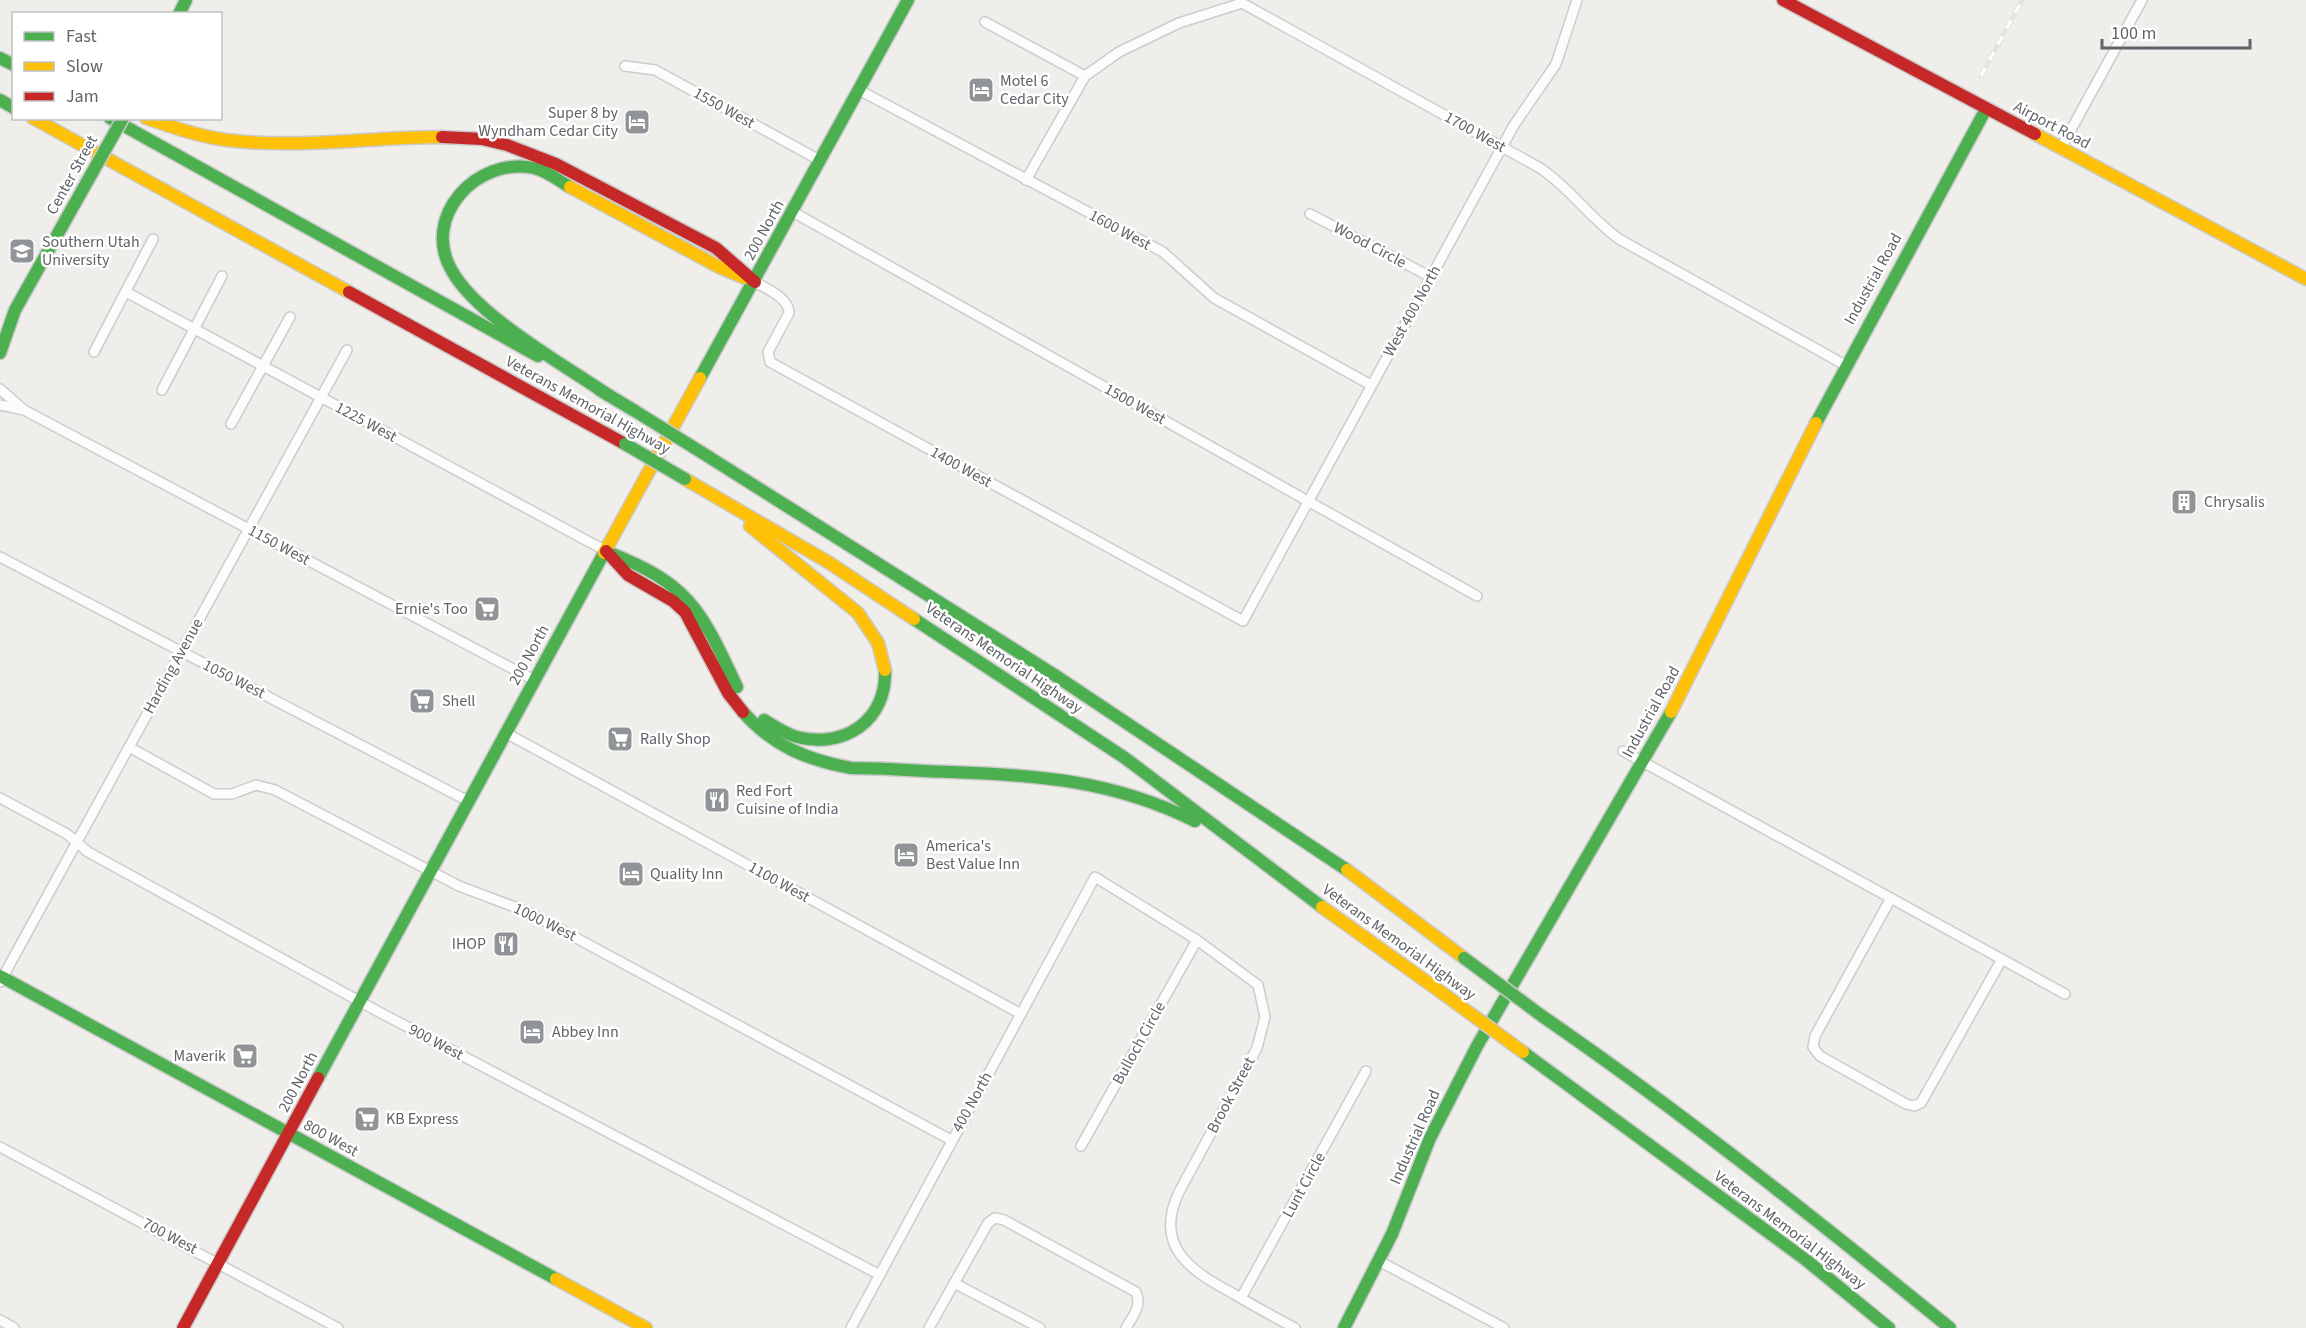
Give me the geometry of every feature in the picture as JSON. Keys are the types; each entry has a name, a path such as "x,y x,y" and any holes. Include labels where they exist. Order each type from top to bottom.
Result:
{"main road":[{"name":"200 North","path":"183,1328 430,870 908,0"},
{"name":"Airport Road","path":"1783,0 2306,279"},
{"name":"Industrial Road","path":"1344,1328 1379,1261 1430,1138 1478,1046 1532,946 1643,762 1685,686 1845,365 1986,109"},
{"name":"Veterans Memorial Highway","path":"37,120 625,444 828,562 1125,758 1290,884 1806,1260 1889,1328"},
{"name":"Veterans Memorial Highway","path":"114,120 608,395 1043,668 1371,886 1542,1016 1628,1075 1833,1233 1950,1328"},
{"name":"Center Street","path":"0,353 15,310 122,120"},
{"path":"152,120 196,134 267,145 297,146 437,137 486,140 507,145 561,167 726,254 754,282"},
{"path":"608,395 478,301 457,281 447,259 445,230 449,213 458,196 470,183 493,170 506,167 535,168 719,267 754,282"},
{"name":"Center Street","path":"0,326 15,310"},
{"path":"606,551 633,561 684,592 705,619 739,692 749,707 767,723 789,737 804,741 820,743 852,734 874,716 882,703 886,685 883,655 873,630 858,614 711,495"},
{"path":"606,551 630,577 678,604 695,626 729,698 751,724 794,754 829,765 851,768 1047,775 1124,791 1178,812 1219,834 1290,884"},
{"name":"800 West","path":"1,979 646,1328"}],"street":[{"name":"West 400 North","path":"1243,621 1502,147 1520,115 1556,64 1577,0"},
{"path":"2061,148 2142,0"},
{"name":"1700 West","path":"1026,180 1085,76 1119,52 1179,22 1242,3 1502,147 1558,181 1618,239 1845,365"},
{"path":"985,22 1085,76"},
{"name":"1550 West","path":"625,66 655,70 821,161"},
{"name":"1600 West","path":"860,90 1163,252 1214,298 1371,385"},
{"name":"1500 West","path":"793,212 1478,596"},
{"name":"Wood Circle","path":"1310,213 1431,277"},
{"path":"94,352 153,239"},
{"path":"162,390 222,276"},
{"name":"1400 West","path":"754,282 785,301 789,307 789,313 768,352 770,362 1243,621"},
{"name":"1225 West","path":"126,292 606,551"},
{"path":"231,424 290,317"},
{"name":"Harding Avenue","path":"1,979 347,350"},
{"name":"1150 West","path":"0,389 24,410 534,680"},
{"name":"1150 West","path":"0,405 24,410"},
{"name":"1050 West","path":"0,556 468,801"},
{"name":"1100 West","path":"506,733 1021,1014"},
{"name":"1000 West","path":"129,747 214,794 232,794 255,786 275,790 459,886 528,912 951,1140"},
{"path":"1623,751 2065,994"},
{"name":"900 West","path":"0,798 67,834 88,852 360,1001 880,1275"},
{"name":"400 North","path":"851,1328 1095,878"},
{"name":"Brook Street","path":"1095,878 1197,940 1258,985 1265,1017 1257,1048 1175,1201 1171,1228 1178,1252 1189,1267 1295,1328"},
{"path":"1891,898 1813,1040 1817,1053 1906,1104 1914,1106 1921,1103 2002,959"},
{"name":"Bulloch Circle","path":"1081,1146 1197,940"},
{"name":"Lunt Circle","path":"1240,1298 1366,1071"},
{"name":"700 West","path":"0,1147 338,1328"},
{"path":"929,1328 988,1223 995,1218 1005,1220 1136,1292 1139,1299 1138,1308 1126,1328"},
{"path":"1379,1261 1504,1328"},
{"path":"954,1283 1040,1328"},
{"path":"0,1320 14,1328"}],"railway":[{"path":"1981,76 2022,0"}],"traffic: fast":[{"path":"180,12 186,0"},
{"path":"700,378 908,0"},
{"path":"0,58 12,64"},
{"path":"0,100 12,107"},
{"path":"1816,423 1986,109"},
{"path":"114,120 538,356"},
{"path":"92,173 122,120"},
{"path":"570,187 539,169 513,167 493,171 475,181 460,195 449,212 443,230 444,251 452,271 464,288 481,305 523,339 608,395"},
{"path":"0,353 15,310 92,173"},
{"path":"600,390 635,411"},
{"path":"635,411 701,452"},
{"path":"625,444 685,479"},
{"path":"701,452 1053,674 1347,870"},
{"path":"318,1078 604,553"},
{"path":"610,553 637,565 676,589 702,620 737,687"},
{"path":"914,619 1125,758 1322,907"},
{"path":"764,720 797,737 815,740 831,739 846,734 860,727 879,703 884,688 885,670"},
{"path":"743,712 754,724 779,743 805,756 835,765 851,768 1046,778 1135,797 1195,821"},
{"path":"1344,1328 1392,1234 1430,1138 1477,1046 1671,712"},
{"path":"1464,958 1542,1016"},
{"path":"0,976 556,1279"},
{"path":"1542,1016 1647,1090 1850,1247 1950,1328"},
{"path":"1523,1052 1806,1260 1889,1328"}],"traffic: slow":[{"path":"37,120 349,292"},
{"path":"152,120 205,136 253,142 307,143 442,137"},
{"path":"2035,134 2306,279"},
{"path":"570,187 719,267 745,278"},
{"path":"604,553 700,378"},
{"path":"1671,712 1816,423"},
{"path":"685,479 828,562 914,619"},
{"path":"750,526 858,613 878,643 885,670"},
{"path":"1347,870 1464,958"},
{"path":"1322,907 1445,995"},
{"path":"1445,995 1523,1052"},
{"path":"556,1279 646,1328"}],"traffic: jam":[{"path":"1783,0 2035,134"},
{"path":"442,137 482,139 507,145 556,164 716,248 755,282"},
{"path":"349,292 625,444"},
{"path":"606,551 628,575 673,601 685,612 728,693 743,712"},
{"path":"183,1328 318,1078"}],"place":[{"name":"Motel 6 Cedar City","path":"981,90"},
{"name":"Super 8 by Wyndham Cedar City","path":"637,122"},
{"name":"Southern Utah University","path":"22,251"},
{"name":"Chrysalis","path":"2184,502"},
{"name":"Ernie's Too","path":"487,609"},
{"name":"Shell","path":"422,701"},
{"name":"Rally Shop","path":"620,739"},
{"name":"Red Fort Cuisine of India","path":"717,800"},
{"name":"America's Best Value Inn","path":"906,855"},
{"name":"Quality Inn","path":"631,874"},
{"name":"IHOP","path":"506,944"},
{"name":"Abbey Inn","path":"532,1032"},
{"name":"Maverik","path":"245,1056"},
{"name":"KB Express","path":"367,1119"}]}
